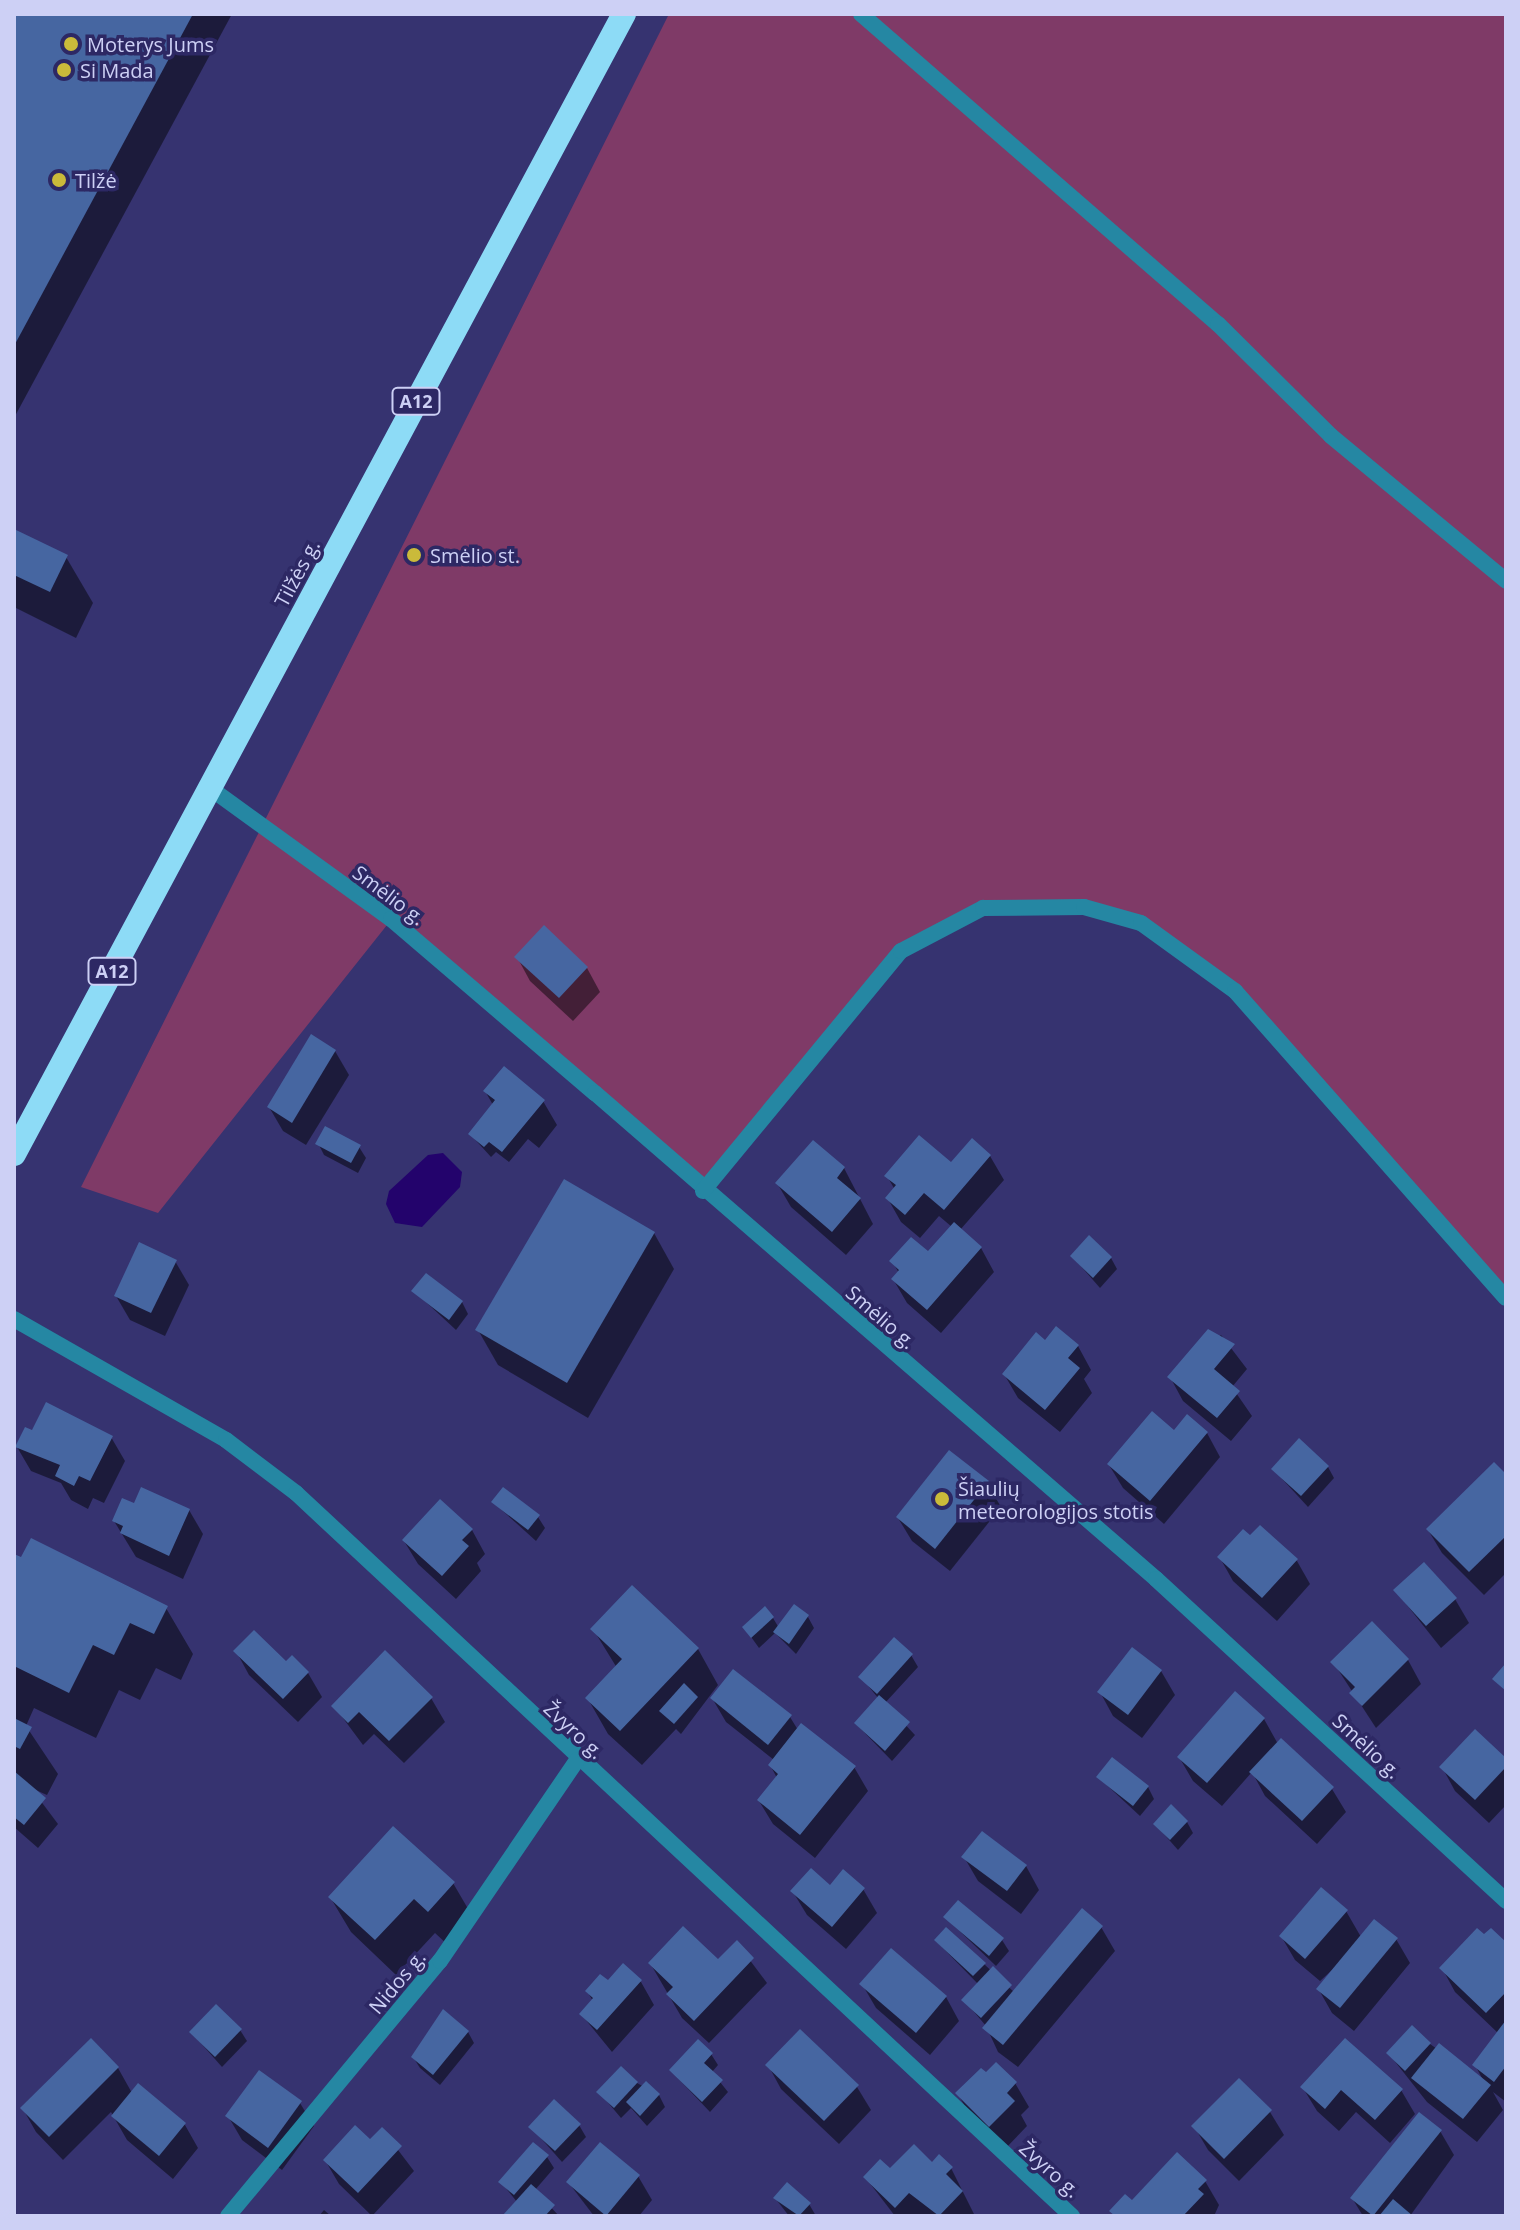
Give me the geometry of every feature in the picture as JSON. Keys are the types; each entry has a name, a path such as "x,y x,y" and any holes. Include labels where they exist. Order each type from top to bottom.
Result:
{"highway":[{"name":"Tilžės g.","path":"14,1154 624,14"}],"street":[{"path":"861,14 1218,324 1331,436 1506,581"},
{"name":"Smėlio g.","path":"210,788 391,919 1156,1579 1506,1901"},
{"path":"703,1191 901,951 983,908 1084,907 1141,923 1235,991 1506,1298"},
{"name":"Žvyro g.","path":"14,1319 226,1440 296,1493 577,1760 1072,2216"},
{"name":"Nidos g.","path":"228,2216 440,1961 577,1760"}],"shaded area":[{"path":"669,14 1506,14 1506,1298 1235,991 1141,923 1084,907 983,908 901,951 703,1191 391,920 158,1213 81,1187"},
{"path":"443,1153 462,1172 460,1187 422,1227 395,1223 386,1204 389,1191 428,1155"}],"building":[{"name":"Tilžė","path":"14,14 193,14 14,346"},
{"path":"14,529 68,555 50,592 14,575"},
{"path":"544,925 588,967 559,998 514,957"},
{"path":"311,1034 336,1050 292,1123 267,1107"},
{"path":"504,1066 545,1100 502,1152 489,1142 484,1147 468,1134 495,1100 483,1091"},
{"path":"325,1126 361,1145 351,1163 315,1144"},
{"path":"919,1135 951,1162 972,1138 991,1155 944,1210 924,1193 905,1215 885,1198 896,1185 884,1176"},
{"path":"813,1140 845,1167 837,1178 861,1198 832,1232 775,1183"},
{"path":"564,1179 655,1232 567,1383 475,1330"},
{"path":"954,1222 982,1247 927,1310 891,1279 899,1270 889,1261 911,1237 928,1251"},
{"path":"1089,1235 1112,1257 1093,1278 1070,1256"},
{"path":"139,1242 177,1260 151,1313 114,1296"},
{"path":"426,1273 463,1301 449,1320 411,1291"},
{"path":"1056,1326 1079,1345 1068,1358 1080,1368 1045,1410 1002,1374 1036,1332 1045,1340"},
{"path":"1208,1329 1235,1344 1214,1369 1240,1391 1217,1418 1167,1377"},
{"path":"46,1402 113,1436 90,1481 79,1476 74,1486 55,1476 60,1465 15,1447 25,1427 32,1430"},
{"path":"1152,1411 1174,1430 1187,1414 1208,1432 1150,1501 1107,1464"},
{"path":"1299,1438 1329,1466 1301,1496 1271,1469"},
{"name":"Šiaulių meteorologijos stotis","path":"949,1450 989,1481 935,1549 896,1517"},
{"path":"1494,1462 1506,1474 1506,1536 1469,1572 1426,1529"},
{"path":"141,1487 190,1509 169,1556 120,1533 123,1526 112,1521 122,1498 134,1503"},
{"path":"503,1487 540,1515 528,1530 491,1502"},
{"path":"440,1499 473,1529 462,1540 469,1546 442,1576 402,1540"},
{"path":"1260,1525 1298,1559 1262,1598 1217,1557 1243,1529 1250,1535"},
{"path":"31,1538 168,1606 154,1634 130,1623 114,1655 93,1645 69,1693 14,1666 14,1554 21,1557"},
{"path":"1424,1562 1457,1598 1426,1626 1393,1590"},
{"path":"632,1585 699,1648 620,1731 585,1698 622,1659 590,1629"},
{"path":"794,1604 809,1615 789,1644 773,1632"},
{"path":"765,1606 774,1617 751,1638 742,1627"},
{"path":"1372,1621 1409,1659 1362,1706 1349,1693 1355,1687 1330,1662"},
{"path":"254,1630 286,1661 292,1655 309,1672 283,1699 233,1651"},
{"path":"894,1637 913,1654 877,1694 858,1677"},
{"path":"1132,1647 1162,1670 1128,1715 1097,1692"},
{"path":"385,1650 433,1697 389,1741 359,1712 348,1723 331,1706"},
{"path":"1506,1663 1506,1691 1492,1679"},
{"path":"733,1669 792,1715 768,1745 710,1698"},
{"path":"684,1683 698,1697 674,1724 659,1711"},
{"path":"1235,1691 1265,1718 1207,1783 1177,1757"},
{"path":"879,1695 910,1722 885,1751 854,1723"},
{"path":"14,1718 32,1727 20,1749 14,1746"},
{"path":"801,1723 856,1766 800,1835 757,1800 778,1774 768,1765"},
{"path":"1475,1729 1506,1758 1506,1767 1475,1800 1439,1767"},
{"path":"1281,1738 1334,1787 1302,1821 1249,1772"},
{"path":"1112,1757 1149,1786 1133,1806 1096,1777"},
{"path":"14,1771 46,1798 24,1825 14,1817"},
{"path":"1171,1804 1188,1821 1170,1840 1153,1824"},
{"path":"393,1826 455,1882 428,1912 414,1899 375,1940 328,1897"},
{"path":"982,1831 1027,1865 1007,1891 961,1857"},
{"path":"811,1868 830,1885 843,1869 865,1888 832,1927 790,1891"},
{"path":"1321,1887 1348,1910 1305,1959 1279,1936"},
{"path":"958,1900 1004,1938 989,1956 943,1917"},
{"path":"1082,1908 1103,1926 1003,2045 982,2028"},
{"path":"1374,1919 1398,1938 1340,2008 1316,1989"},
{"path":"683,1926 718,1959 737,1940 754,1958 694,2021 666,1994 673,1987 648,1963"},
{"path":"946,1927 986,1963 973,1976 934,1940"},
{"path":"1477,1928 1484,1934 1491,1928 1506,1942 1506,1992 1486,2013 1439,1968"},
{"path":"891,1948 947,1996 916,2033 859,1984"},
{"path":"623,1963 642,1980 597,2030 579,2014 593,1998 585,1991 600,1974 608,1980"},
{"path":"993,1966 1012,1985 981,2018 961,2000"},
{"path":"216,2004 242,2029 215,2057 189,2032"},
{"path":"443,2009 469,2031 433,2075 411,2057"},
{"path":"1506,2020 1506,2066 1494,2082 1472,2065"},
{"path":"1412,2025 1431,2043 1405,2071 1386,2053"},
{"path":"800,2029 859,2085 824,2121 765,2065"},
{"path":"91,2038 119,2067 49,2137 20,2108"},
{"path":"1345,2038 1403,2089 1375,2120 1341,2090 1325,2109 1300,2087"},
{"path":"698,2039 713,2053 704,2063 723,2080 702,2102 669,2070"},
{"path":"1439,2043 1491,2085 1463,2119 1411,2078"},
{"path":"996,2062 1017,2082 1007,2093 1015,2101 989,2127 955,2093 981,2068 986,2072"},
{"path":"621,2066 638,2082 614,2108 596,2092"},
{"path":"259,2070 302,2101 268,2148 225,2116"},
{"path":"1239,2078 1272,2110 1224,2159 1191,2126"},
{"path":"646,2081 660,2094 640,2116 626,2102"},
{"path":"138,2083 186,2123 159,2156 111,2116"},
{"path":"554,2099 581,2124 555,2151 528,2127"},
{"path":"1419,2112 1442,2130 1373,2216 1350,2198"},
{"path":"355,2125 370,2139 382,2127 402,2146 358,2193 323,2160"},
{"path":"533,2142 549,2155 514,2195 498,2182"},
{"path":"600,2142 640,2175 606,2216 566,2182"},
{"path":"914,2144 932,2162 939,2154 953,2167 946,2174 963,2191 939,2216 909,2193 895,2208 863,2177 880,2159 890,2168"},
{"path":"1177,2152 1207,2180 1198,2189 1204,2194 1183,2216 1115,2216 1109,2211 1125,2194 1132,2200"},
{"path":"787,2182 811,2203 799,2216 773,2198"},
{"path":"531,2184 555,2205 545,2216 502,2216"},
{"path":"1393,2199 1413,2216 1379,2216"}],"place":[{"name":"Moterys Jums","path":"71,44"},
{"name":"Si Mada","path":"64,70"},
{"name":"Tilžė","path":"59,180"},
{"name":"Smėlio st.","path":"414,555"},
{"name":"Šiaulių meteorologijos stotis","path":"942,1499"}]}
